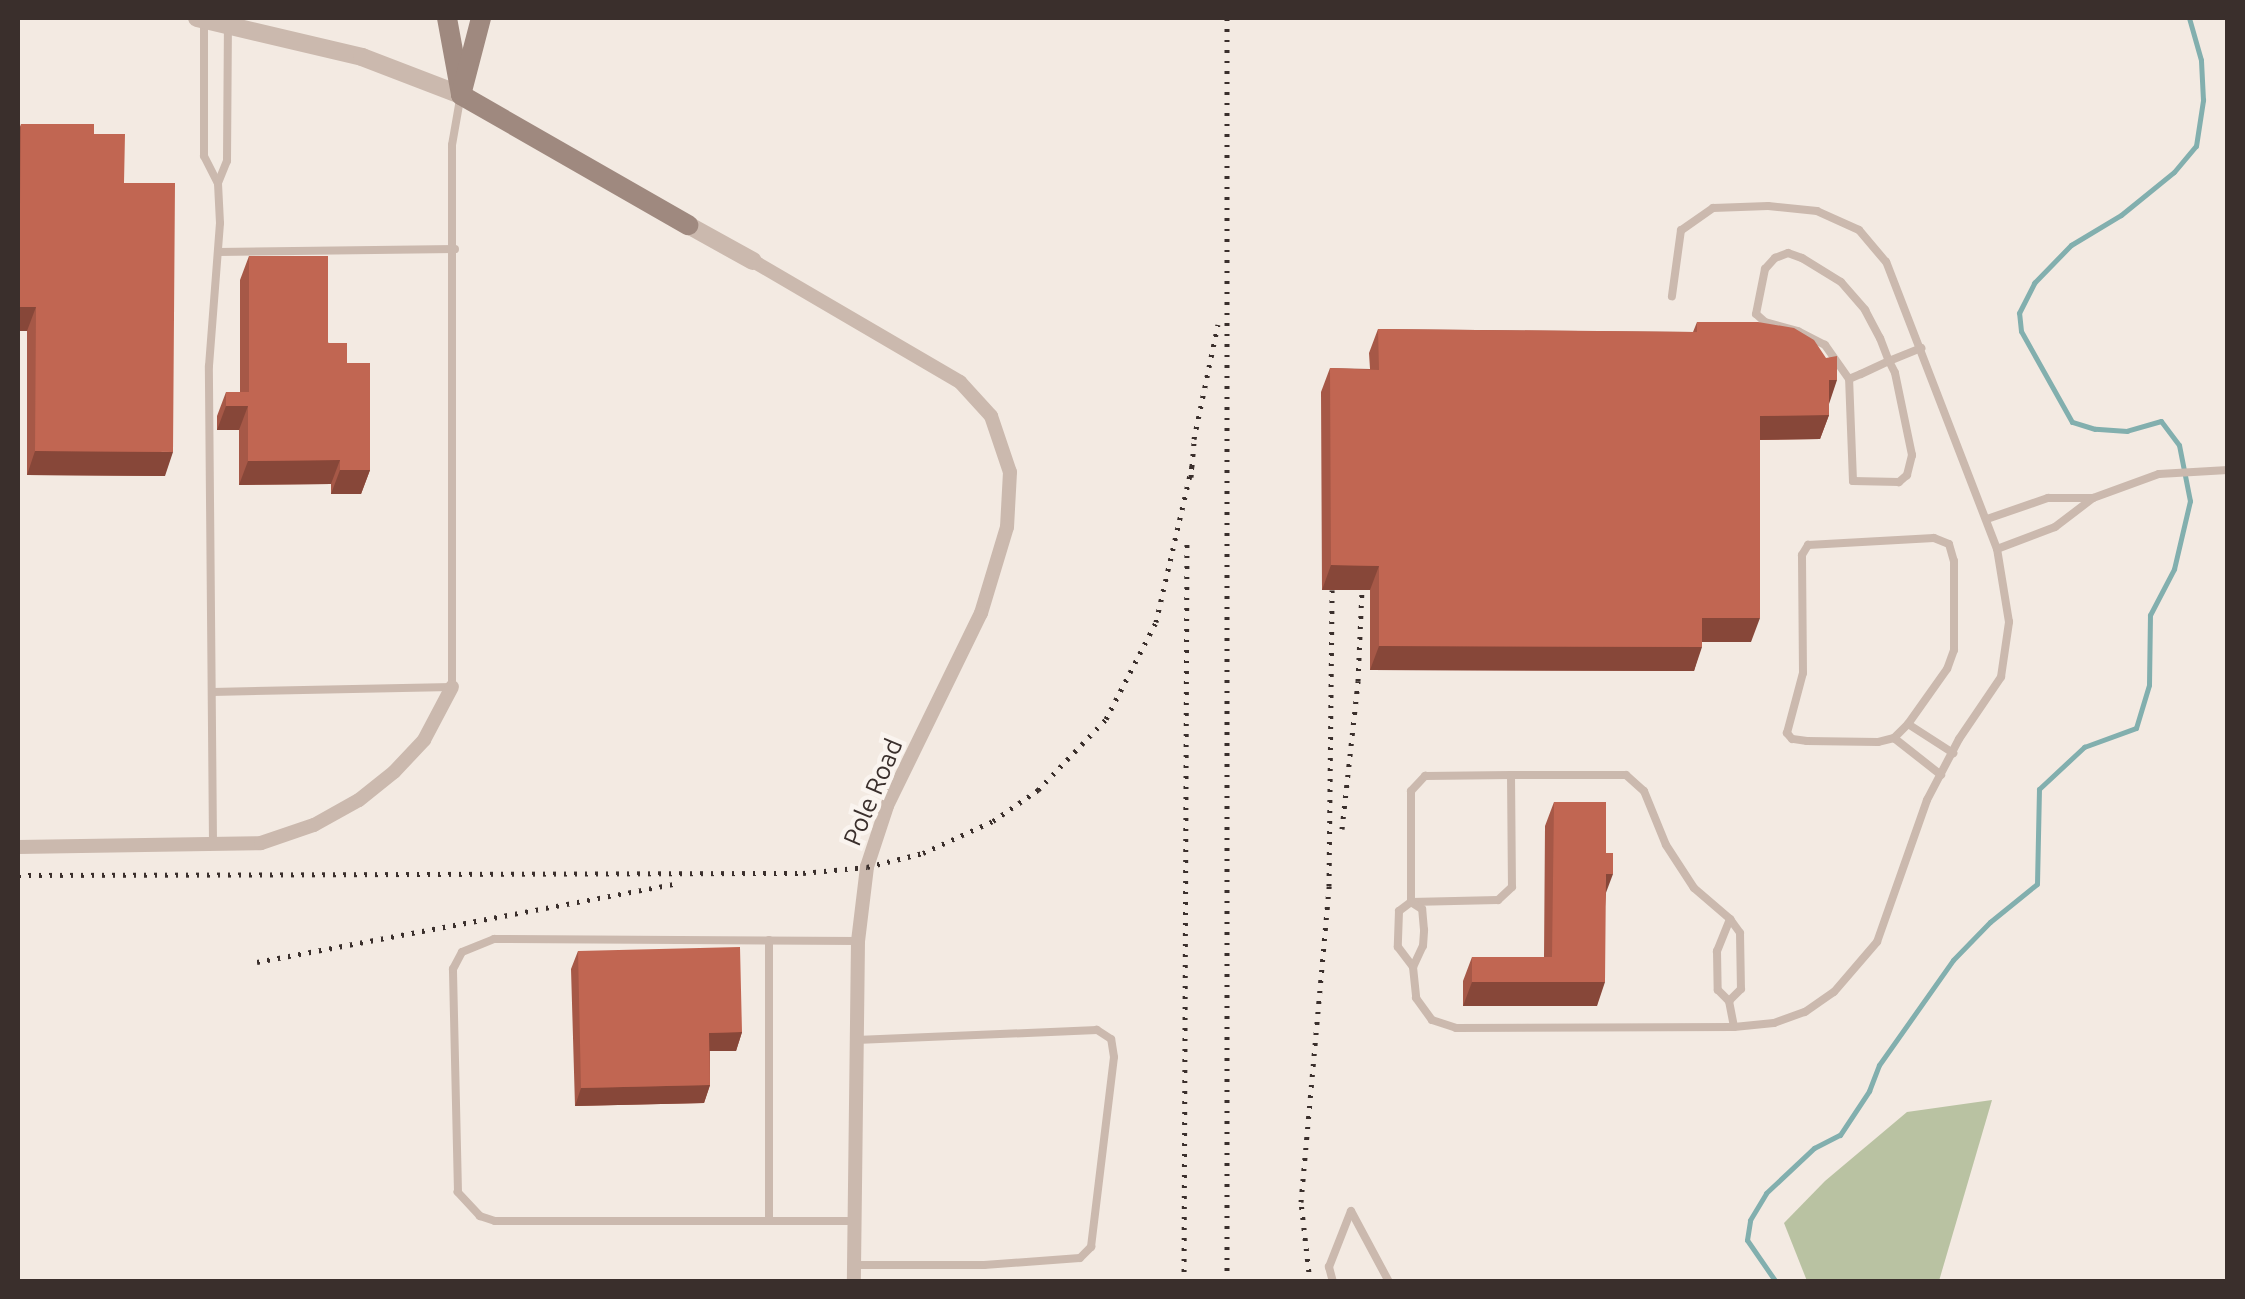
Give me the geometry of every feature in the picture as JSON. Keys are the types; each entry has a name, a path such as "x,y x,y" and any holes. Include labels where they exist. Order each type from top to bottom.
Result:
{"main road":[{"path":"447,18 461,95"},
{"path":"461,95 481,32 480,18"},
{"path":"461,95 688,224"}],"street":[{"path":"201,18 362,56 461,95"},
{"path":"688,224 753,261"},
{"name":"Pole Road","path":"753,261 945,372 982,404 1006,450 1010,472 1006,527 980,613 872,846 858,941 854,1282"},
{"path":"18,847 260,843 314,825 359,800 424,740 452,687"}],"lane":[{"path":"201,18 204,156 218,182"},
{"path":"212,844 210,366 218,252 218,182 227,160 228,22"},
{"path":"212,692 452,687 452,145 461,95"},
{"path":"1511,775 1512,887 1498,900 1412,902 1399,911 1398,947 1413,967 1416,998 1432,1020 1456,1028 1734,1027 1774,1023 1804,1012 1860,968 1877,942 1915,828 1954,753 2001,677 2006,658 2008,608 1997,549 1886,262 1859,230 1817,211 1768,206 1713,208 1680,230 1672,296"},
{"path":"218,252 455,249"},
{"path":"1788,253 1802,258 1841,282 1865,310 1889,361 1912,455 1907,475 1899,482 1853,480 1848,379 1842,362 1824,345 1798,330 1765,322 1756,314 1765,268 1775,258 1788,253"},
{"path":"1848,379 1922,348"},
{"path":"1997,549 2055,527 2093,498 2159,474 2228,470"},
{"path":"1987,519 2048,498 2093,498"},
{"path":"1934,538 1949,544 1954,561 1954,650 1947,670 1908,724 1894,738 1878,742 1807,741 1786,734 1803,673 1802,555 1808,546 1934,538"},
{"path":"1908,724 1954,753"},
{"path":"1894,738 1942,775"},
{"path":"1412,902 1411,791 1426,776 1626,774 1644,791 1666,845 1694,888 1730,919 1740,933 1741,990 1729,1001"},
{"path":"1412,902 1422,909 1424,930 1424,946 1413,967"},
{"path":"1730,919 1717,951 1718,990 1729,1001 1734,1027"},
{"path":"854,1221 495,1221 470,1208 458,1192 453,969 462,952 494,939 858,941"},
{"path":"770,940 770,1221"},
{"path":"854,1265 984,1265 1080,1258 1091,1247 1114,1057 1111,1039 1098,1030 856,1040"},
{"path":"1333,1282 1329,1267 1350,1210 1390,1282"}],"green space":[{"path":"1992,1100 1939,1281 1807,1281 1784,1223 1825,1181 1907,1112"}],"building":[{"path":"21,124 94,124 94,134 125,134 124,183 175,183 173,452 35,451 36,307 18,307"},
{"path":"249,256 328,256 328,343 347,343 347,363 370,363 370,470 340,470 340,460 248,461 248,406 226,406 226,392 249,392"},
{"path":"1697,322 1758,322 1794,328 1814,340 1826,358 1837,356 1837,380 1829,380 1829,415 1760,416 1760,618 1702,618 1702,647 1379,646 1379,566 1331,565 1330,368 1379,370 1378,329 1697,332"},
{"path":"1554,802 1606,802 1606,853 1613,853 1613,874 1606,874 1605,982 1472,982 1472,957 1552,957"},
{"path":"740,947 742,1032 709,1033 710,1085 581,1088 578,951"}],"waterway":[{"path":"1776,1282 1747,1240 1750,1220 1766,1193 1814,1148 1840,1135 1869,1091 1879,1065 1953,960 1990,922 2037,884 2039,789 2084,747 2136,728 2149,685 2150,615 2174,569 2190,501 2179,445 2161,421 2127,431 2095,429 2072,422 2021,331 2019,313 2034,283 2071,245 2121,215 2174,172 2196,146 2203,100 2201,60 2189,18"}],"railway":[{"path":"1227,18 1227,1282"},
{"path":"1191,477 1194,439 1218,324"},
{"path":"18,875 803,873 867,867 923,853 993,821 1038,790 1106,719 1156,622 1192,466"},
{"path":"1184,1282 1187,541"},
{"path":"1310,1282 1301,1202 1329,886 1332,590"},
{"path":"1342,829 1358,681 1362,590"},
{"path":"257,962 680,883"}]}
